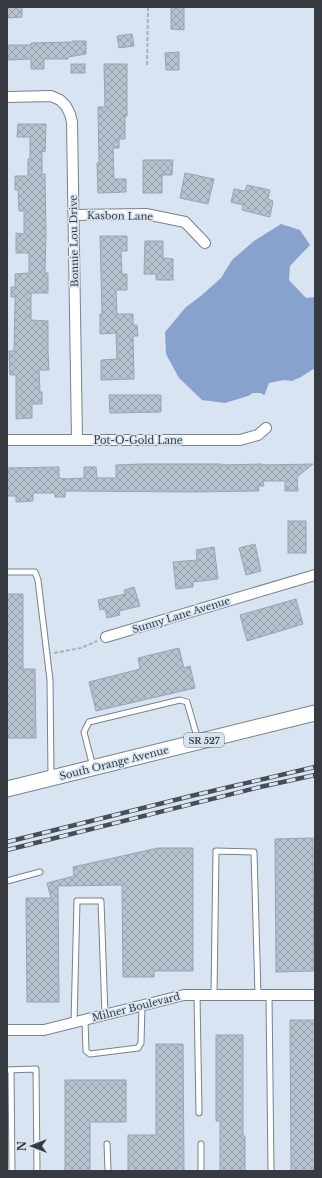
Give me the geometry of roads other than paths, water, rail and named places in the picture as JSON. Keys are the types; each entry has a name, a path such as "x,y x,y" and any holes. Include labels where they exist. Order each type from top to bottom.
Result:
{"main road":[{"name":"South Orange Avenue","path":"7,789 315,713"}],"street":[{"name":"Bonnie Lou Drive","path":"7,97 51,96 60,100 66,106 72,122 77,440"},
{"name":"Kasbon Lane","path":"74,215 146,214 185,222 205,243"},
{"name":"Pot-O-Gold Lane","path":"7,440 240,440 258,436 266,428"},
{"name":"Sunny Lane Avenue","path":"106,637 315,575"},
{"name":"Milner Boulevard","path":"7,1030 44,1030 184,995 315,995"}],"lane":[{"path":"7,572 34,572 38,580 50,680 51,778"},
{"path":"94,768 84,732 89,722 180,700 187,702 198,742"},
{"path":"214,995 216,851 254,852 258,995"},
{"path":"7,881 40,872"},
{"path":"74,1023 76,901 101,901 105,1015"},
{"path":"197,995 199,1113"},
{"path":"270,995 271,1171"},
{"path":"85,1020 86,1051 90,1054 138,1048 141,1043 142,1006"},
{"path":"12,1171 9,1070 36,1069 37,1171"},
{"path":"107,1144 108,1171"},
{"path":"201,1144 201,1171"}],"water":[{"path":"281,224 300,230 310,245 290,266 289,280 306,298 315,297 315,368 292,381 284,380 269,383 264,395 261,393 253,393 225,403 202,400 179,378 166,354 165,332 186,307 221,278 232,260 254,241"}],"railway":[{"path":"7,842 315,767"},
{"path":"7,850 260,787 315,775"}]}
